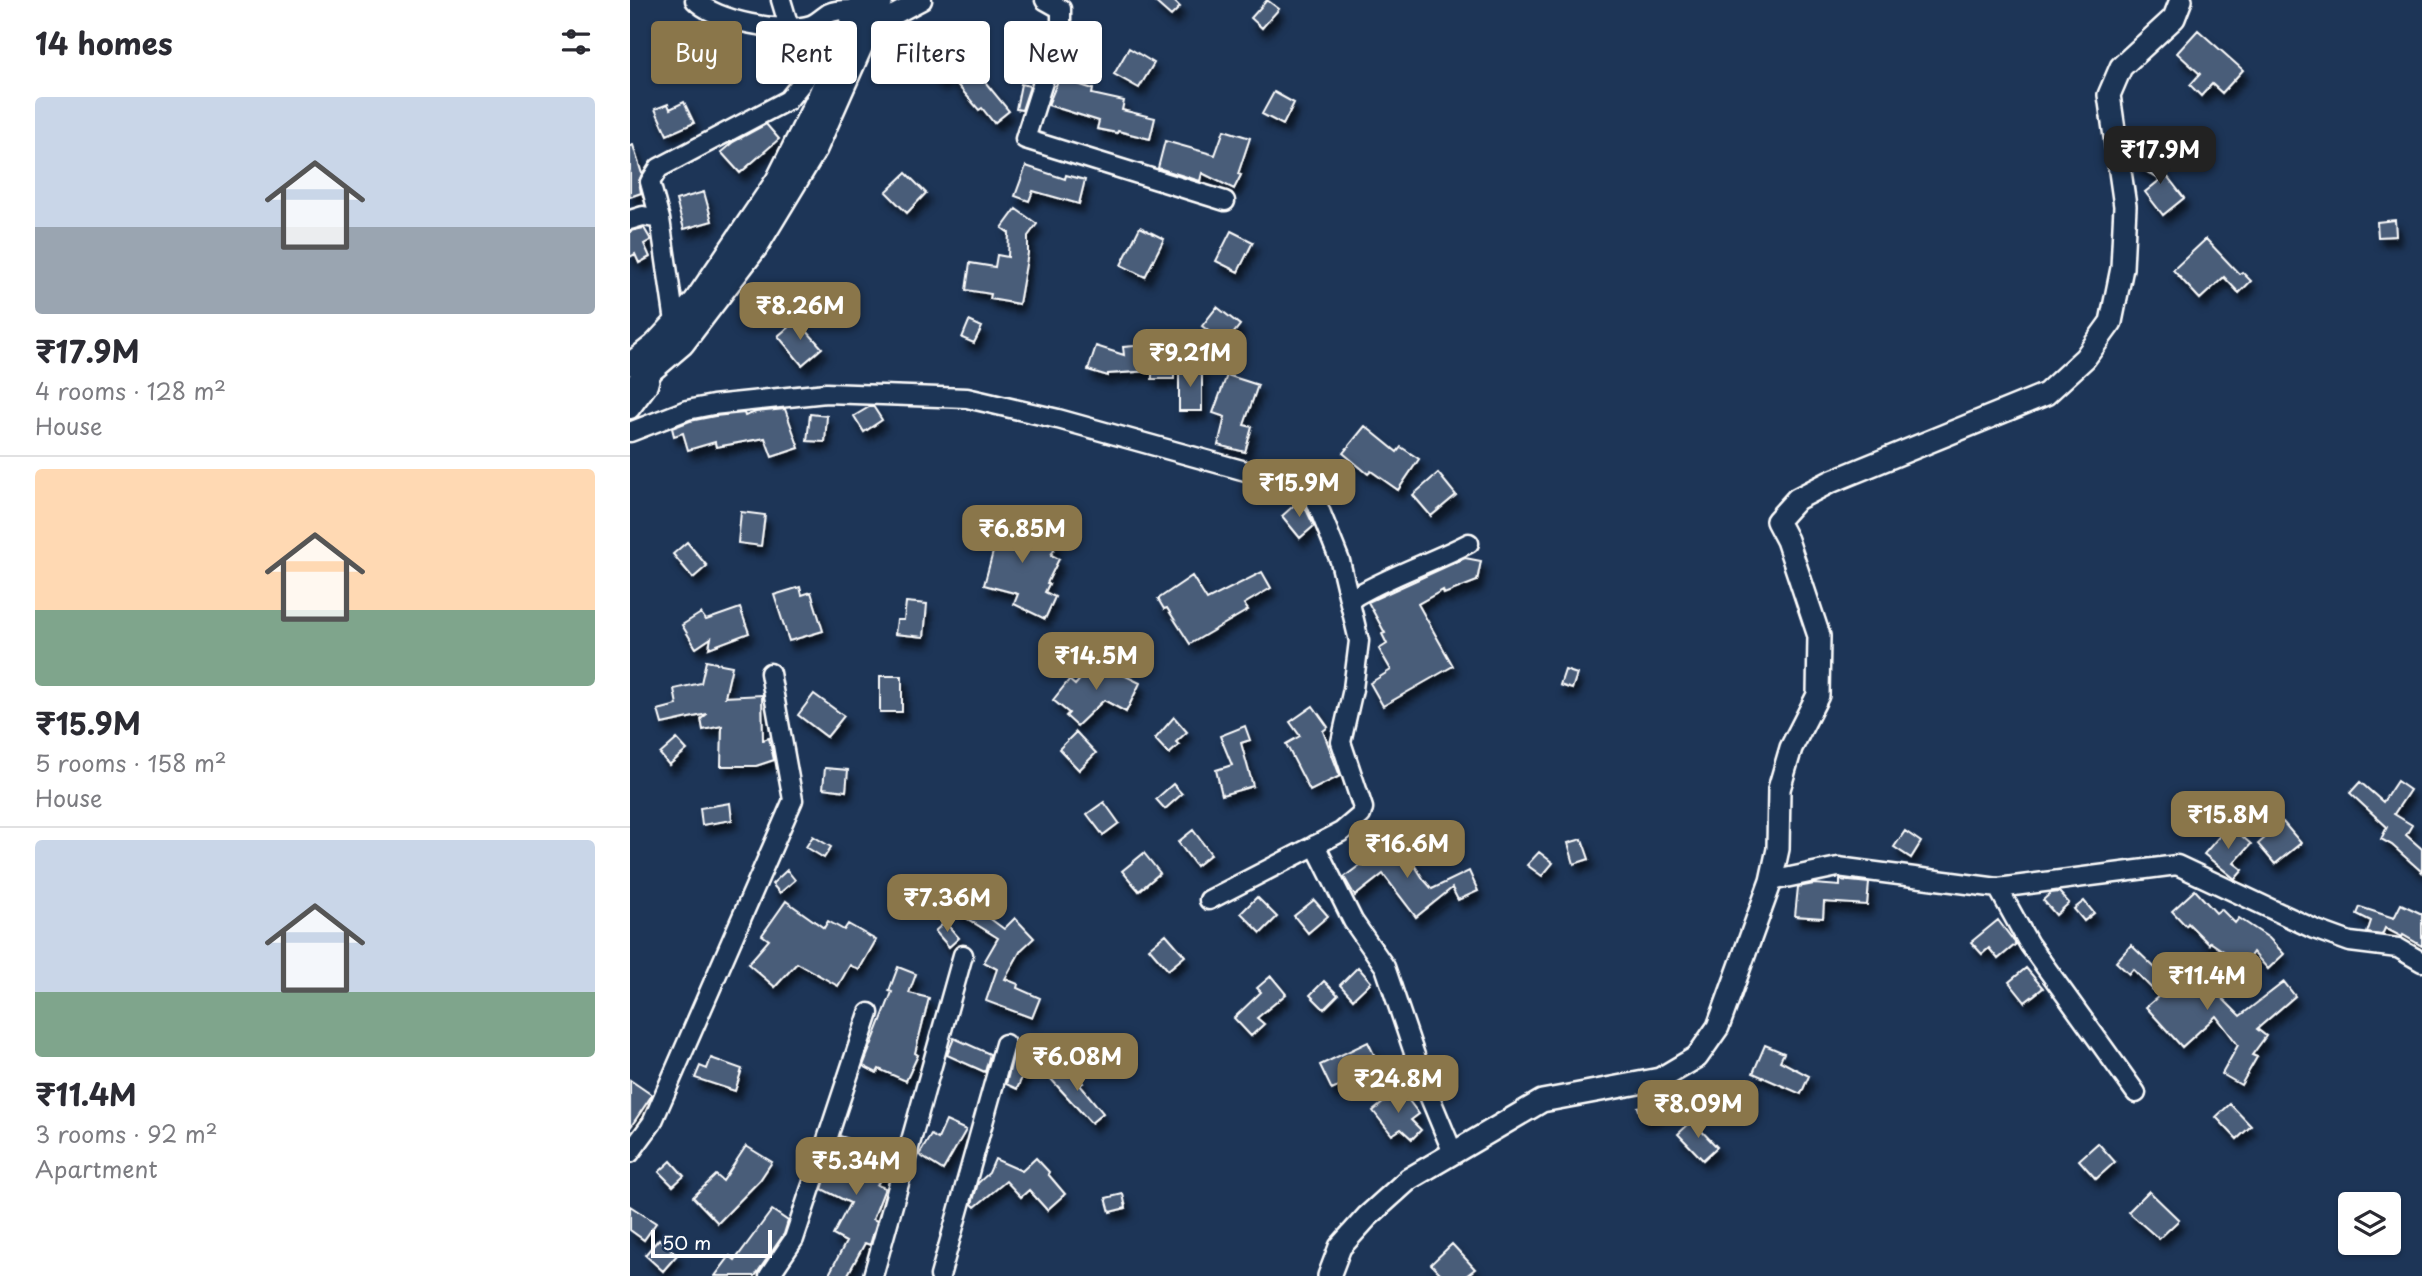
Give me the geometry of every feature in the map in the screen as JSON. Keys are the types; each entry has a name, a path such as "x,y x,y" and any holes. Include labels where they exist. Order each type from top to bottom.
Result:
{"main road":[{"path":"630,389 684,344 756,248 816,149 882,0"},
{"path":"1329,1276 1340,1247 1367,1217 1409,1179 1542,1101 1660,1079 1697,1057 1718,1027 1771,881 1778,849 1779,789 1791,748 1818,695 1819,636 1787,540 1777,521 1797,499 1830,482 2046,394 2085,358 2111,321 2122,268 2125,206 2109,95 2122,67 2174,18 2181,0"},
{"path":"630,364 654,345 695,301 776,180 817,98 858,5"}],"street":[{"path":"695,0 701,6 736,20 756,24"},
{"path":"781,0 787,21"},
{"path":"869,28 922,0"},
{"path":"1045,0 1061,9 1061,25 1025,139 1225,201"},
{"path":"819,21 836,10 858,5"},
{"path":"675,322 660,219 650,182 659,168 788,100 801,84"},
{"path":"630,220 643,216 660,219"},
{"path":"630,409 648,385 651,374"},
{"path":"630,432 676,414 700,408 825,393 967,398 1058,419 1260,475 1295,478 1305,484 1316,501 1340,561 1359,641 1353,689 1341,742 1363,808 1353,824 1209,900"},
{"path":"1351,599 1380,582 1441,557 1469,542"},
{"path":"630,1153 652,1123 793,800 770,673"},
{"path":"1315,845 1353,921 1373,946 1385,967 1426,1088 1453,1153"},
{"path":"1771,881 1838,867 1998,888 2177,865 2314,929 2350,942 2398,948 2422,962"},
{"path":"1998,888 2029,944 2136,1093"},
{"path":"873,1276 963,955"},
{"path":"769,1276 794,1239 869,1013"},
{"path":"940,1276 1004,1044"}],"building":[{"path":"1153,0 1173,0 1180,7 1171,16"},
{"path":"1267,0 1279,9 1262,28 1251,18"},
{"path":"2198,30 2243,70 2222,93 2212,84 2201,96 2190,85 2200,74 2177,53"},
{"path":"1129,48 1154,63 1139,88 1114,74"},
{"path":"957,84 987,84 1009,111 994,123 982,108 979,110"},
{"path":"1021,84 1030,86 1022,110 1016,109"},
{"path":"1057,84 1078,84 1093,89 1092,94 1124,101 1122,110 1155,118 1150,139 1097,129 1099,121 1048,105"},
{"path":"1274,92 1294,103 1283,125 1262,114"},
{"path":"684,102 694,123 667,135 655,109 668,104 670,109"},
{"path":"766,124 779,139 740,173 721,152 733,142"},
{"path":"1224,130 1250,138 1238,174 1241,175 1234,189 1202,173 1200,181 1158,168 1165,141 1215,155"},
{"path":"633,145 642,174 639,181 641,193 630,197 630,146"},
{"path":"2143,154 2157,163 2184,198 2163,215 2145,192 2160,180 2136,165"},
{"path":"1026,166 1065,179 1066,175 1085,180 1079,204 1033,191 1029,201 1015,196"},
{"path":"906,173 926,193 907,213 886,192"},
{"path":"704,192 712,221 684,229 676,200"},
{"path":"1016,209 1037,224 1028,236 1028,253 1019,304 990,299 991,294 966,290 970,263 995,267 997,255 1008,257 1009,233 1002,228"},
{"path":"2395,220 2396,236 2378,237 2377,222"},
{"path":"1140,227 1164,239 1145,277 1121,265"},
{"path":"644,228 651,240 644,244 650,257 639,263 635,254 630,257 630,231"},
{"path":"1231,231 1253,242 1238,272 1216,261"},
{"path":"2206,239 2239,274 2242,272 2251,281 2239,293 2224,277 2200,299 2173,270"},
{"path":"1217,307 1240,325 1225,344 1202,326"},
{"path":"797,320 822,348 802,365 778,336"},
{"path":"969,321 982,327 974,343 962,338"},
{"path":"1147,345 1150,371 1108,376 1088,370 1096,346 1124,355 1123,347"},
{"path":"1152,360 1174,360 1174,379 1152,379"},
{"path":"1179,367 1202,367 1202,411 1179,411"},
{"path":"1227,375 1258,385 1244,425 1252,427 1245,452 1218,445 1225,417 1213,413"},
{"path":"871,406 882,420 864,432 854,416"},
{"path":"785,409 799,448 772,457 765,438 716,447 715,442 688,450 683,433 674,436 672,428 715,416 744,413 745,416"},
{"path":"810,414 827,416 825,442 807,441"},
{"path":"1365,426 1397,452 1401,447 1419,459 1398,490 1371,471 1368,474 1343,453"},
{"path":"1438,473 1456,495 1431,516 1413,495"},
{"path":"1301,499 1314,526 1300,538 1282,516"},
{"path":"741,512 765,515 761,546 738,543"},
{"path":"995,514 1057,543 1051,555 1059,559 1045,592 1055,597 1045,619 1014,604 1018,594 984,585 993,552 991,551 997,538 986,534"},
{"path":"687,542 707,566 693,578 673,554"},
{"path":"1465,558 1481,561 1477,581 1444,594 1443,590 1418,604 1453,666 1383,706 1370,683 1391,670 1379,649 1387,644 1382,634 1385,633 1368,602"},
{"path":"1262,572 1271,588 1244,604 1248,610 1190,644 1167,608 1164,609 1158,599 1192,576 1207,600"},
{"path":"800,587 802,595 811,592 823,631 789,641 774,595"},
{"path":"906,602 927,604 924,637 895,634 897,620 904,620"},
{"path":"740,608 749,633 709,648 711,638 696,648 682,625 701,613 706,620"},
{"path":"1100,657 1115,671 1140,683 1126,712 1104,700 1077,726 1066,716 1069,713 1053,700 1069,680 1075,685"},
{"path":"706,661 732,666 725,697 762,695 763,740 769,738 774,760 756,766 721,766 722,726 703,730 701,719 707,714 662,724 658,710 677,705 674,689 701,683"},
{"path":"1565,670 1577,674 1572,689 1560,685"},
{"path":"880,676 902,676 902,712 880,712"},
{"path":"814,694 844,716 827,737 798,715"},
{"path":"1313,706 1328,727 1323,731 1340,776 1310,791 1286,744 1300,736 1290,722"},
{"path":"1174,717 1187,732 1176,742 1179,745 1169,754 1155,739"},
{"path":"1245,726 1250,740 1241,743 1253,786 1222,795 1216,770 1232,765 1220,736"},
{"path":"1076,732 1096,753 1079,770 1059,749"},
{"path":"677,739 687,750 669,765 660,754"},
{"path":"825,768 848,770 846,791 823,788"},
{"path":"2397,781 2410,790 2394,814 2412,825 2406,835 2422,849 2422,872 2392,845 2381,839 2387,827 2350,793 2360,782 2383,802"},
{"path":"1173,784 1182,794 1165,809 1156,799"},
{"path":"1104,802 1119,823 1103,835 1087,814"},
{"path":"730,803 732,820 702,825 700,808"},
{"path":"2283,822 2301,843 2275,864 2258,844"},
{"path":"2229,825 2251,844 2234,863 2243,870 2235,879 2204,854"},
{"path":"1193,830 1211,854 1196,866 1178,842"},
{"path":"1905,831 1921,842 1911,858 1894,847"},
{"path":"813,836 831,847 824,858 806,847"},
{"path":"1582,839 1589,859 1574,864 1568,843"},
{"path":"1400,843 1432,889 1469,871 1478,891 1458,900 1452,888 1416,917 1383,874 1355,896 1344,877 1368,859 1370,862"},
{"path":"1539,852 1553,863 1542,876 1527,865"},
{"path":"1144,853 1160,873 1139,891 1122,871"},
{"path":"787,870 795,880 780,893 772,884"},
{"path":"1840,880 1869,883 1867,905 1824,902 1823,918 1795,916 1798,887 1814,884 1840,886"},
{"path":"971,890 983,902 976,908 1004,929 1015,918 1034,938 1021,950 1005,979 1018,984 1017,988 1040,998 1032,1018 986,1001 997,969 984,962 998,938 952,909"},
{"path":"2195,890 2216,913 2221,909 2235,923 2239,918 2269,938 2284,954 2268,969 2253,952 2244,965 2210,942 2209,944 2172,911"},
{"path":"2059,892 2069,903 2056,915 2043,900 2051,893"},
{"path":"1257,897 1277,917 1261,933 1241,913"},
{"path":"1314,900 1328,916 1308,933 1294,916"},
{"path":"786,901 824,928 828,921 844,930 848,924 876,940 859,970 850,965 838,986 797,963 775,987 748,964 769,940 762,935"},
{"path":"2084,901 2094,913 2084,921 2074,909"},
{"path":"2401,904 2422,914 2422,946 2385,928 2382,935 2367,933 2371,921 2357,914 2360,907 2394,918"},
{"path":"1998,920 2016,944 1998,959 1989,948 1982,954 1971,942"},
{"path":"945,922 959,938 949,947 935,931"},
{"path":"1166,934 1185,956 1168,970 1149,948"},
{"path":"2131,945 2178,990 2197,973 2240,1016 2284,982 2295,996 2257,1029 2266,1036 2252,1055 2257,1057 2241,1085 2222,1074 2238,1045 2216,1016 2182,1047 2146,1007 2159,996 2133,969 2129,974 2116,962"},
{"path":"898,967 916,974 909,993 929,998 915,1053 918,1055 906,1081 879,1069 877,1073 863,1066 892,992 889,991"},
{"path":"1358,967 1371,982 1353,999 1340,985"},
{"path":"2026,968 2043,988 2025,1002 2009,982"},
{"path":"1271,976 1286,994 1257,1018 1264,1024 1251,1036 1234,1018 1261,992 1257,988"},
{"path":"1324,981 1338,995 1324,1009 1310,995"},
{"path":"954,1038 990,1054 985,1072 947,1055"},
{"path":"1368,1042 1380,1067 1332,1090 1320,1065"},
{"path":"1765,1045 1784,1053 1780,1061 1809,1076 1801,1094 1753,1073"},
{"path":"1014,1053 1030,1059 1017,1089 1006,1084"},
{"path":"711,1058 742,1069 735,1091 695,1078 700,1066 707,1069"},
{"path":"1068,1065 1103,1113 1091,1123 1051,1079"},
{"path":"630,1080 652,1095 630,1128"},
{"path":"1400,1089 1419,1114 1411,1120 1421,1130 1412,1139 1401,1129 1392,1135 1373,1111"},
{"path":"1675,1096 1678,1108 1642,1119 1638,1107"},
{"path":"2230,1104 2251,1126 2237,1139 2216,1117"},
{"path":"946,1121 966,1130 943,1170 919,1155 931,1135 938,1139"},
{"path":"1692,1121 1717,1147 1703,1160 1678,1134"},
{"path":"840,1136 871,1146 892,1158 877,1185 885,1188 873,1219 877,1221 870,1245 865,1243 847,1276 828,1276 846,1242 833,1235 850,1203 822,1189"},
{"path":"2098,1143 2115,1162 2096,1179 2079,1160"},
{"path":"746,1146 772,1162 760,1180 718,1223 693,1197 716,1175 723,1181"},
{"path":"1036,1158 1065,1194 1047,1210 1029,1190 1021,1197 1006,1181 975,1207 972,1204 978,1183 989,1173 995,1159 1022,1171"},
{"path":"671,1161 684,1176 673,1186 659,1172"},
{"path":"2149,1191 2179,1220 2159,1239 2128,1212"},
{"path":"1123,1194 1126,1208 1110,1212 1106,1198"},
{"path":"630,1206 656,1223 644,1240 630,1230"},
{"path":"772,1210 788,1221 784,1234 755,1276 715,1276 730,1256 735,1260"},
{"path":"659,1239 677,1255 663,1271 645,1255"},
{"path":"1452,1244 1475,1269 1466,1276 1443,1276 1431,1264"}]}
